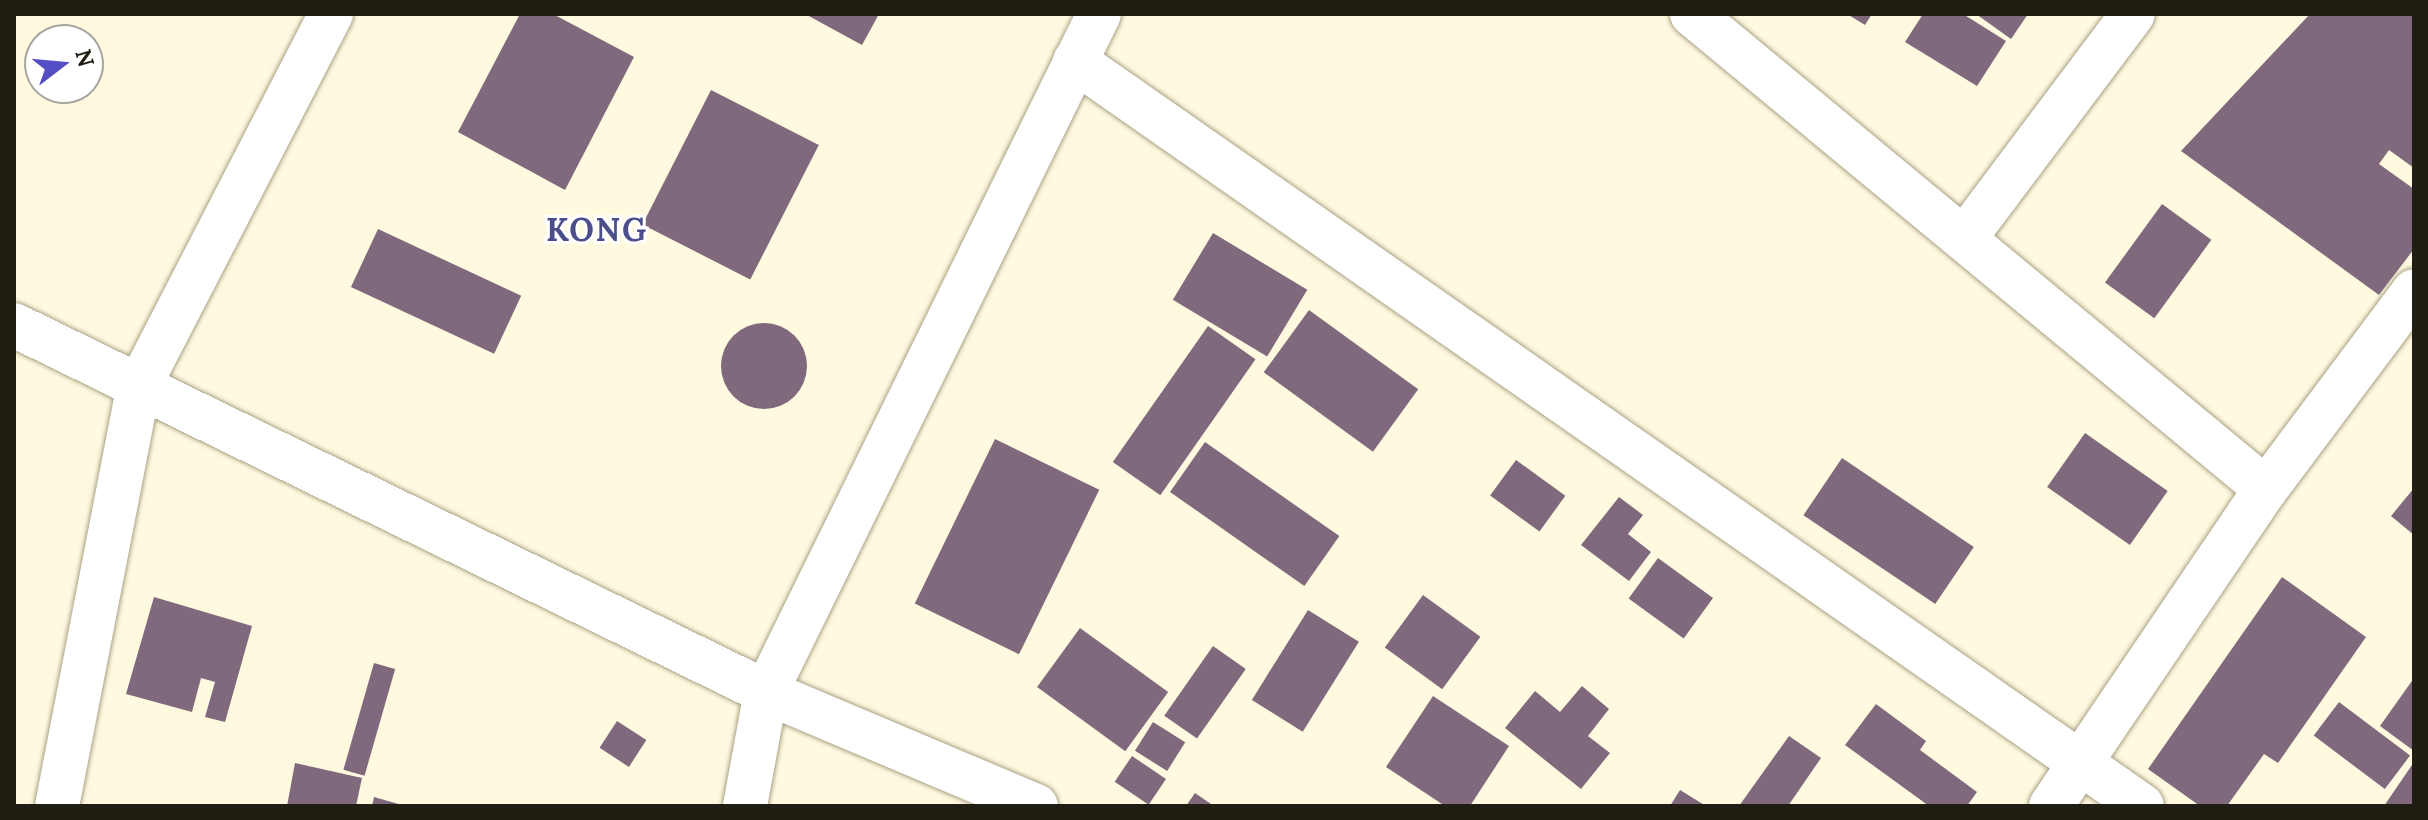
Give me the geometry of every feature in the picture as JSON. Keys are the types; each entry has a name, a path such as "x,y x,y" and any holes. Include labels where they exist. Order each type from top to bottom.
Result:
{"street":[{"path":"57,806 139,386 331,14"},
{"path":"745,806 766,692 1099,14"},
{"path":"1692,14 2266,489"},
{"path":"1964,239 2133,14"},
{"path":"1075,61 2085,762 2142,806"},
{"path":"2051,806 2085,762 2266,489 2414,291"},
{"path":"14,325 766,692 1036,806"}],"building":[{"path":"520,14 553,14 634,57 565,190 458,132"},
{"path":"805,14 879,14 862,45"},
{"path":"1847,14 1872,14 1865,25"},
{"path":"1923,14 1963,14 2006,41 1977,86 1905,42"},
{"path":"1976,14 2028,14 2011,39"},
{"path":"2310,14 2414,14 2414,168 2389,150 2379,164 2414,189 2414,249 2379,295 2181,151"},
{"path":"711,90 819,145 750,279 642,225"},
{"path":"2162,204 2211,240 2154,318 2105,282"},
{"path":"378,229 521,296 494,354 351,287"},
{"path":"1213,233 1307,290 1267,357 1173,300"},
{"path":"1309,310 1418,389 1373,452 1264,372"},
{"path":"756,323 772,323 795,335 804,349 807,366 804,383 795,397 772,409 756,409 740,402 728,390 721,374 721,358 728,342 740,330"},
{"path":"1208,326 1256,359 1160,495 1113,462"},
{"path":"2085,433 2168,491 2130,545 2047,487"},
{"path":"995,439 1099,490 1019,654 915,603"},
{"path":"1205,442 1339,536 1304,586 1170,492"},
{"path":"1842,458 1974,547 1935,604 1803,515"},
{"path":"1516,460 1565,496 1539,531 1490,496"},
{"path":"2414,488 2414,535 2391,516"},
{"path":"1619,497 1643,515 1628,534 1651,552 1629,581 1581,545"},
{"path":"1658,558 1713,598 1684,638 1629,598"},
{"path":"2282,577 2366,637 2278,763 2264,754 2227,806 2200,806 2148,769"},
{"path":"1423,595 1480,637 1442,689 1385,648"},
{"path":"154,597 252,626 225,722 205,717 215,682 201,678 192,712 126,694"},
{"path":"1308,610 1359,642 1303,732 1252,700"},
{"path":"1080,628 1168,692 1125,751 1037,687"},
{"path":"1213,646 1246,669 1197,739 1164,716"},
{"path":"374,663 395,669 365,776 343,770"},
{"path":"2414,678 2414,751 2380,726"},
{"path":"1582,686 1609,709 1588,736 1610,753 1581,789 1505,728 1535,691 1560,712"},
{"path":"1433,696 1509,746 1470,806 1445,806 1386,767"},
{"path":"2339,702 2410,756 2385,789 2314,736"},
{"path":"1876,704 1926,741 1920,750 1977,792 1967,806 1929,806 1845,745"},
{"path":"617,721 646,740 629,767 600,748"},
{"path":"1153,722 1185,742 1167,771 1135,751"},
{"path":"1789,736 1821,758 1788,806 1739,806"},
{"path":"1132,756 1166,779 1149,805 1115,782"},
{"path":"2414,762 2414,806 2384,806"},
{"path":"295,763 362,778 356,806 287,806"},
{"path":"1680,790 1706,806 1670,806"},
{"path":"1195,793 1214,806 1186,806"},
{"path":"374,797 402,805 402,806 372,806"}],"district":[{"name":"KONG","path":"597,230"}]}
